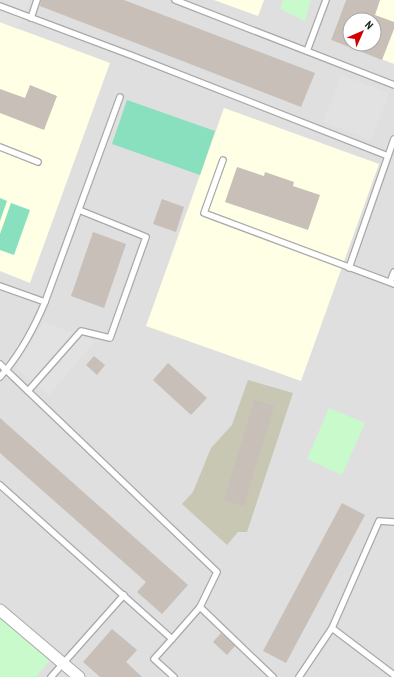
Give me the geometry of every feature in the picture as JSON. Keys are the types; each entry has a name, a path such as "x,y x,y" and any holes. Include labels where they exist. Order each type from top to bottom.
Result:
{"street":[{"path":"0,610 79,677"}],"lane":[{"path":"30,18 38,0"},
{"path":"175,0 394,85"},
{"path":"307,51 326,0"},
{"path":"0,6 133,56 388,156"},
{"path":"0,377 18,355 36,324 120,97"},
{"path":"349,268 394,139"},
{"path":"0,147 38,162"},
{"path":"223,160 204,213 392,283 394,272"},
{"path":"28,391 81,331 110,338 146,237 79,210"},
{"path":"0,286 45,302"},
{"path":"0,364 218,572 200,607 154,659 174,677"},
{"path":"0,486 172,639"},
{"path":"299,677 332,628 379,522 394,522"},
{"path":"51,677 124,595"},
{"path":"200,607 273,677"},
{"path":"332,628 394,675"}],"shaded area":[{"path":"0,0 394,0 394,677 0,677"},
{"path":"0,0 29,0 18,29 0,22"},
{"path":"214,0 264,0 258,16"},
{"path":"346,0 394,0 394,64 362,52 382,52 382,12 342,12 342,44 331,40"},
{"path":"0,22 110,63 30,283 0,271"},
{"path":"341,75 389,93 372,140 323,122"},
{"path":"224,108 379,164 301,381 146,326"},
{"path":"43,322 95,341 49,396 16,368"},
{"path":"248,380 293,393 247,532 238,532 227,545 182,504 193,492 211,448 232,425"}],"green space":[{"path":"283,0 311,0 305,21 280,9"},
{"path":"127,100 215,131 200,175 112,144"},
{"path":"0,198 7,201 0,221"},
{"path":"11,203 30,210 14,255 0,250 0,234"},
{"path":"329,408 365,423 342,475 307,459"},
{"path":"0,614 51,659 36,677 0,677"}],"building":[{"path":"41,0 124,0 315,73 301,107 40,6"},
{"path":"346,0 380,0 376,12 342,12 342,44 331,40"},
{"path":"382,18 394,22 394,29 382,60 362,52 382,52"},
{"path":"30,85 57,96 44,130 0,113 0,89 25,98"},
{"path":"237,167 264,176 265,172 294,182 293,186 320,195 308,230 225,202"},
{"path":"162,199 184,207 176,232 153,224"},
{"path":"93,232 126,244 104,308 71,296"},
{"path":"94,356 105,365 97,375 86,365"},
{"path":"168,363 207,398 191,415 153,380"},
{"path":"254,400 274,406 244,506 224,500"},
{"path":"0,418 188,585 162,614 137,592 146,582 0,453"},
{"path":"342,503 365,515 286,663 263,651"},
{"path":"112,629 137,650 126,662 142,677 100,677 83,662"},
{"path":"221,633 235,646 227,655 213,642"}]}
